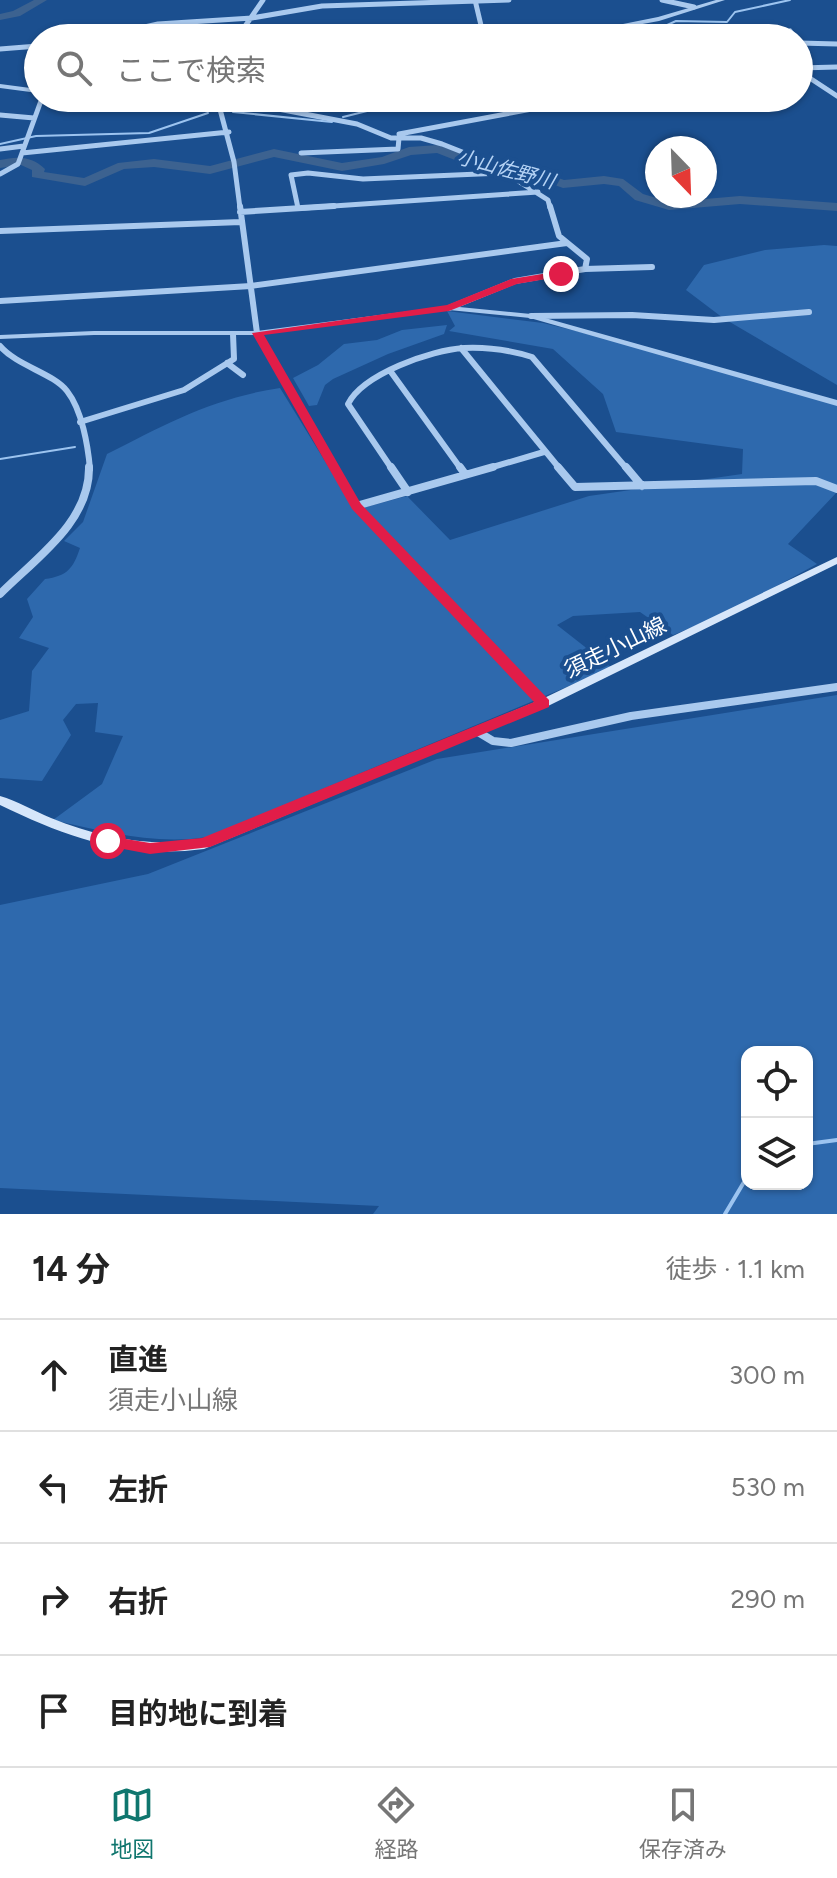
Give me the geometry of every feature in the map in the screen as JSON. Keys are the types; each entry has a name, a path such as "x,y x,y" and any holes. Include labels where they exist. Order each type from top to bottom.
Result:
{"main road":[{"name":"須走小山線","path":"0,800 86,835 150,848 186,848 225,837 544,703 837,560"}],"street":[{"path":"248,24 263,0"},
{"path":"475,0 481,24"},
{"path":"158,24 252,18 322,6 509,0"},
{"path":"662,0 694,7"},
{"path":"632,24 722,0"},
{"path":"813,43 837,44"},
{"path":"0,49 24,47"},
{"path":"813,68 837,67"},
{"path":"813,79 837,96"},
{"path":"0,86 24,89"},
{"path":"0,174 18,164 36,112"},
{"path":"222,112 229,132 236,173 257,333 356,506 544,703"},
{"path":"294,112 357,124 383,135 429,140 495,166 548,200 559,236 587,259 585,269"},
{"path":"383,135 512,112"},
{"path":"0,115 34,118"},
{"path":"0,149 229,132"},
{"path":"301,153 398,149 399,138"},
{"path":"298,208 291,175 308,173 363,179 502,172"},
{"path":"240,212 539,192"},
{"path":"0,231 241,222"},
{"path":"0,301 251,286 567,243"},
{"path":"449,308 515,281 585,269 615,273 635,267 652,267"},
{"path":"0,337 94,333 257,333 449,308 531,316 837,403"},
{"path":"531,316 560,313 714,320 809,312"},
{"path":"80,422 184,390 234,359 233,334"},
{"path":"0,346 8,355 67,390 90,459 86,503 53,544 0,594"},
{"path":"408,492 348,404 355,389 391,372 461,348 532,357 642,486"},
{"path":"461,348 575,487 804,481 824,482 837,489"},
{"path":"227,363 243,375"},
{"path":"391,372 465,474"},
{"path":"356,506 544,452"},
{"path":"478,732 493,741 511,743 631,716 837,687"}],"shaded area":[{"path":"837,246 837,385 723,318 686,290 704,265 765,250"},
{"path":"447,311 543,323 691,359 837,405 837,492 788,544 817,564 725,614 673,635 640,612 573,616 557,625 612,668 208,837 149,838 53,820 102,784 123,736 95,732 98,703 76,704 63,720 71,735 42,781 0,778 0,720 29,711 32,671 49,648 19,638 33,617 27,599 45,579 64,573 75,561 80,548 64,541 83,522 107,454 211,405 280,388 355,510 407,496 450,540 589,496 742,474 743,449 616,432 603,394 553,349 449,331 455,326"},
{"path":"447,325 444,334 388,354 333,379 325,385 317,405 309,406 293,378 318,365 344,344 377,340 402,330"},
{"path":"837,695 837,1214 373,1214 379,1206 0,1188 0,905 148,874 437,759"}],"waterway":[{"path":"0,17 16,14 42,0"},
{"path":"669,24 676,21 727,22 735,12 790,0"},
{"path":"233,112 332,122"},
{"path":"343,117 363,112"},
{"path":"0,144 36,136 149,133 208,113"},
{"name":"小山佐野川","path":"0,164 25,162 39,169 36,174 85,182 122,166 154,163 210,170 274,153 342,167 384,160 409,151 438,149 487,168 529,171 563,184 604,180 623,183 639,197 669,206 740,200 837,207"},
{"path":"0,459 75,447"},
{"path":"813,1143 837,1140"},
{"path":"725,1214 741,1187"}],"route":[{"path":"108,841 150,848 186,848 204,844 331,794 544,703 356,506 257,333 449,308 515,281 561,274"}]}
